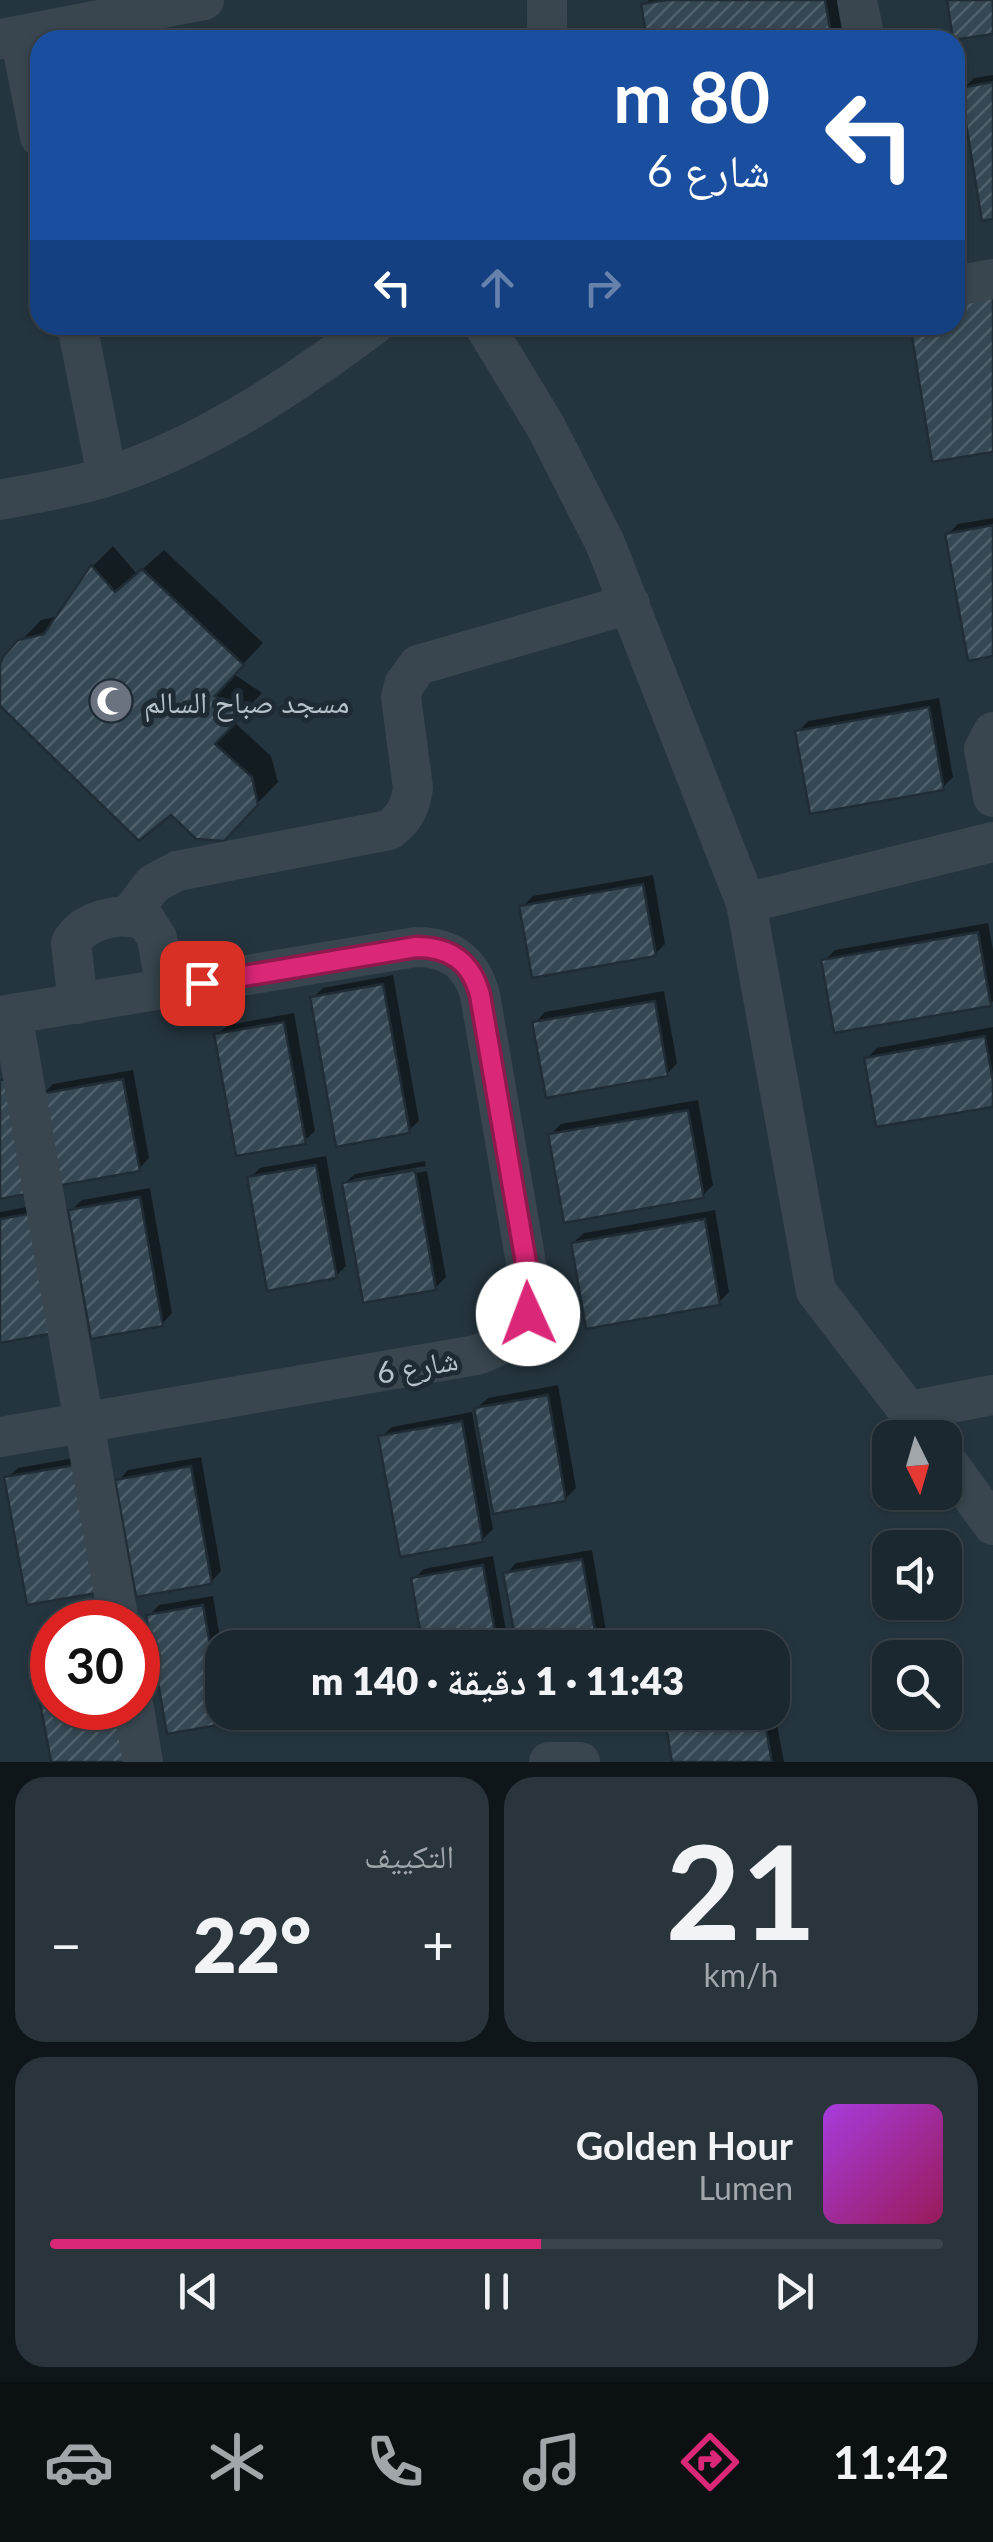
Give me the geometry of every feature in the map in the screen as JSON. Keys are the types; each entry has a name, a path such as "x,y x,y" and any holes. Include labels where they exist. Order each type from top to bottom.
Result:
{"street":[{"path":"47,30 204,0"},
{"path":"547,0 547,30"},
{"path":"857,0 863,30"},
{"path":"10,37 30,104"},
{"path":"965,284 993,279"},
{"path":"79,335 107,476"},
{"path":"0,500 107,476 166,454 307,374 360,335"},
{"path":"490,335 577,484 630,604 746,903 816,1291 916,1420"},
{"path":"128,917 153,884 177,872 388,830 407,813 411,801 413,788 401,697 418,665 630,604"},
{"path":"993,732 984,748 993,797"},
{"path":"746,903 993,842"},
{"path":"78,1004 70,954 76,933 95,922 128,917 146,921 153,928 166,989"},
{"name":"شارع 6","path":"0,1437 476,1355 498,1348 516,1333 528,1314 531,1292 476,978 451,953 434,947 416,947 6,1015"},
{"path":"6,1015 115,1600"},
{"path":"929,1420 993,1395"},
{"path":"962,1482 993,1525"},
{"path":"138,1730 144,1762"},
{"path":"549,1762 580,1762"}],"building":[{"path":"667,0 825,0 830,30 645,30 641,4"},
{"path":"947,0 993,0 993,34 965,38 965,30 952,30"},
{"path":"993,82 993,219 982,221 965,118 965,87"},
{"path":"993,297 993,452 932,462 912,335 965,335 965,302"},
{"path":"993,525 993,656 968,661 945,534"},
{"name":"مسجد صباح السالم","path":"91,565 115,592 142,569 244,665 215,696 243,715 215,744 252,777 258,805 224,841 196,839 171,815 139,841 0,706 3,657 18,640 44,634"},
{"path":"929,707 944,790 810,814 795,731"},
{"path":"643,884 656,956 532,978 519,906"},
{"path":"978,932 991,1006 834,1033 821,960"},
{"path":"383,984 410,1133 336,1147 310,997"},
{"path":"655,1001 668,1076 546,1098 532,1022"},
{"path":"284,1022 306,1144 236,1156 214,1034"},
{"path":"985,1036 993,1107 876,1127 864,1058"},
{"path":"6,1079 26,1194 0,1199 0,1080"},
{"path":"123,1079 140,1171 57,1186 40,1094"},
{"path":"688,1110 704,1198 564,1223 548,1134"},
{"path":"316,1165 337,1278 267,1291 247,1177"},
{"path":"415,1170 436,1290 363,1303 342,1183"},
{"path":"140,1197 163,1326 91,1339 68,1210"},
{"path":"33,1213 54,1333 0,1343 0,1219"},
{"path":"705,1219 720,1305 586,1329 571,1243"},
{"path":"548,1395 566,1501 493,1514 474,1408"},
{"path":"462,1421 483,1542 400,1557 378,1436"},
{"path":"75,1465 97,1593 30,1600 27,1605 4,1477"},
{"path":"191,1466 212,1584 136,1597 115,1480"},
{"path":"582,1559 595,1630 514,1630 503,1573"},
{"path":"483,1565 495,1630 420,1630 411,1578"},
{"path":"203,1605 207,1630 205,1727 167,1734 160,1694 160,1613"},
{"path":"45,1730 122,1730 128,1762 51,1762"},
{"path":"667,1730 766,1730 772,1762 672,1762"}],"place":[{"name":"مسجد صباح السالم","path":"111,701"}],"route":[{"path":"202,983 416,947 434,947 465,963 476,978 480,995 531,1292 528,1314"}]}
